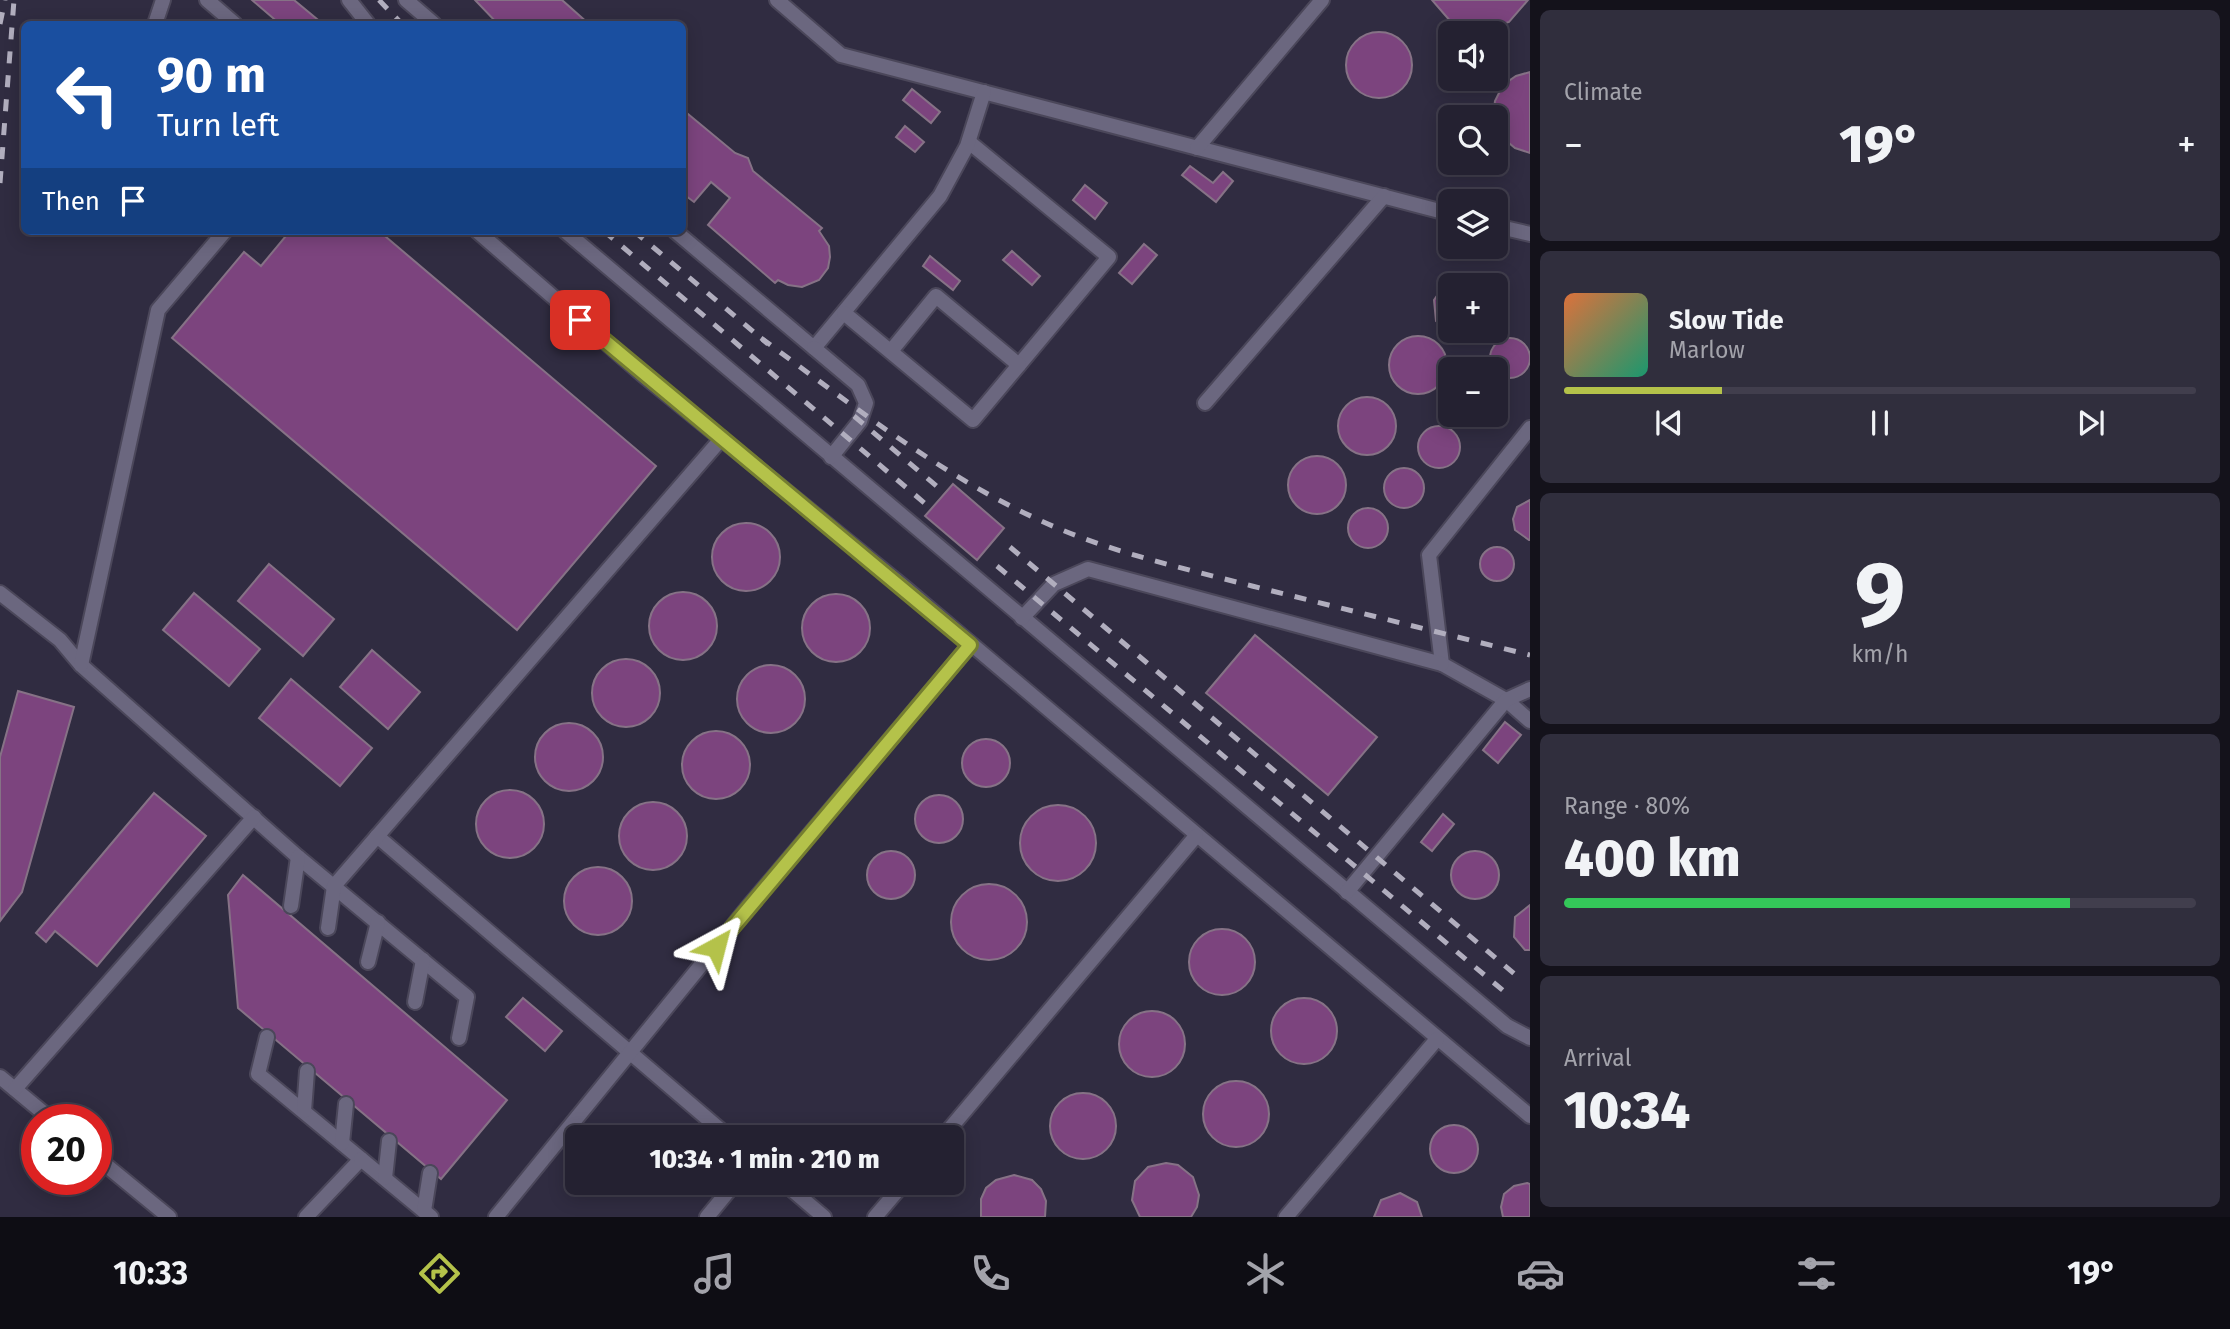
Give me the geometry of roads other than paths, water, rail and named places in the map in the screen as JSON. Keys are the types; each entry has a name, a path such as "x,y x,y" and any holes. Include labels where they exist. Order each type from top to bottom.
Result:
{"lane":[{"path":"156,21 163,0"},
{"path":"207,0 232,21"},
{"path":"349,0 366,21"},
{"path":"406,0 430,21"},
{"path":"776,0 841,55 1438,211"},
{"path":"1197,148 1322,0"},
{"path":"814,348 919,224 954,173 968,142 984,92"},
{"path":"844,313 973,420 1109,257 968,142"},
{"path":"1205,403 1384,196"},
{"path":"1508,229 1530,234"},
{"path":"81,665 158,310 222,235"},
{"path":"482,235 1530,1116"},
{"path":"570,235 1507,1026 1530,1038"},
{"path":"680,235 858,385 866,403 860,421 831,457"},
{"path":"891,351 936,296 1019,365"},
{"path":"1442,664 1429,555 1530,428"},
{"path":"328,928 334,886 722,438"},
{"path":"1022,618 1054,584 1088,569 1442,664 1506,700 1530,720"},
{"path":"0,593 60,640 81,665 298,857 467,997 459,1038"},
{"path":"496,1217 750,905 970,645"},
{"path":"1347,892 1506,700 1530,689"},
{"path":"15,1089 254,817"},
{"path":"377,836 715,1125"},
{"path":"953,1125 1196,836"},
{"path":"291,906 298,857"},
{"path":"368,962 378,922"},
{"path":"415,1002 423,960"},
{"path":"267,1037 258,1074 428,1214"},
{"path":"1286,1217 1437,1039"},
{"path":"304,1111 307,1071"},
{"path":"0,1077 33,1104"},
{"path":"342,1143 346,1104"},
{"path":"385,1178 389,1141"},
{"path":"306,1217 361,1158"},
{"path":"112,1170 169,1217"},
{"path":"428,1214 430,1173"},
{"path":"707,1217 725,1195"},
{"path":"798,1195 824,1217"},
{"path":"875,1217 894,1195"}],"railway":[{"path":"0,24 5,0"},
{"path":"0,183 14,0"},
{"path":"379,0 399,21"},
{"path":"609,235 928,506"},
{"path":"639,235 768,344"},
{"path":"761,338 928,458 998,500 1061,530 1169,565 1530,655"},
{"path":"854,416 940,489"},
{"path":"1010,547 1517,976"},
{"path":"997,566 1506,993"}]}
